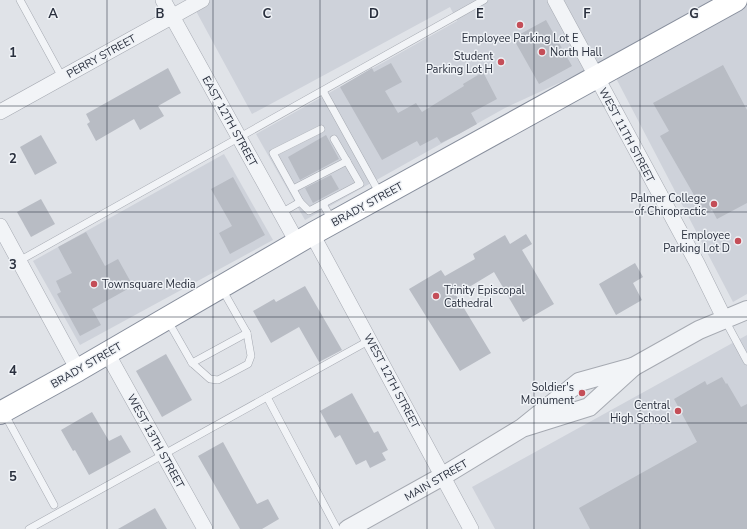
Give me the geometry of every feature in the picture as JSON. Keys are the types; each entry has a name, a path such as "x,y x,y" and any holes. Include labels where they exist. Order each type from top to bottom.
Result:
{"highway":[{"name":"BRADY STREET","path":"1,412 107,354 305,238 328,213 381,196 736,0"}],"street":[{"name":"EAST 12TH STREET","path":"163,0 281,213 305,238"},
{"name":"PERRY STREET","path":"0,112 202,0"},
{"name":"WEST 11TH STREET","path":"555,0 697,264 725,320"},
{"path":"0,226 78,370"},
{"name":"WEST 12TH STREET","path":"305,238 370,340 471,529"},
{"name":"MAIN STREET","path":"522,428 589,407 634,367 699,330 747,310"},
{"name":"WEST 13TH STREET","path":"107,354 205,529"},
{"name":"MAIN STREET","path":"348,529 443,476 522,428 579,382 634,367"}],"lane":[{"path":"20,0 62,77"},
{"path":"19,261 484,0"},
{"path":"323,91 381,196"},
{"path":"321,129 273,153 300,202 309,211 328,213 360,184 334,139"},
{"path":"293,188 347,161"},
{"path":"352,170 363,163"},
{"path":"281,213 300,202"},
{"path":"167,319 192,363 210,379 218,380 248,364 251,356 247,333 221,287"},
{"path":"725,320 747,361"},
{"path":"192,363 247,333"},
{"path":"29,529 370,340"},
{"path":"267,397 337,529"},
{"path":"1,412 54,505"}],"shaded area":[{"name":"Palmer College of Chiropractic","path":"190,0 747,0 747,294 733,302 607,61 505,108 305,220 256,134 457,21 450,7 252,114"},
{"path":"224,154 273,240 80,345 33,261"},
{"name":"Central High School","path":"747,335 747,529 495,529 472,487"}],"building":[{"name":"North Hall","path":"546,20 572,66 539,84 513,38"},
{"path":"391,63 402,82 385,91 398,113 416,103 422,112 464,86 463,84 483,72 497,99 471,113 477,124 459,134 441,143 437,137 420,146 417,141 382,160 340,87 372,68 374,72"},
{"path":"723,65 747,110 747,203 717,219 712,210 705,214 660,136 669,131 653,103"},
{"path":"168,68 181,93 158,106 164,116 140,130 134,119 96,141 87,124 90,122 86,114"},
{"path":"41,135 57,163 35,175 20,147"},
{"path":"326,135 339,159 300,180 288,157"},
{"path":"331,175 339,189 313,203 305,188"},
{"path":"233,177 265,235 230,254 219,233 232,226 211,189"},
{"path":"41,199 55,224 31,237 17,212"},
{"name":"Townsquare Media","path":"86,232 105,266 118,259 133,286 92,309 101,325 80,336 57,294 61,292 56,281 72,273 58,247"},
{"name":"Trinity Episcopal Cathedral","path":"526,234 532,244 522,250 554,304 523,322 494,272 456,295 491,353 460,371 409,289 441,270 445,276 475,259 473,254 505,235 510,244"},
{"path":"635,263 643,277 633,283 642,300 616,315 599,284"},
{"path":"305,286 342,350 319,362 299,327 271,343 253,311 274,299 276,302"},
{"path":"166,354 192,400 162,417 136,371"},
{"path":"722,377 741,407 747,404 747,529 590,529 579,508 697,442 674,399 705,381 707,385"},
{"path":"352,393 374,433 378,431 388,450 382,453 386,460 370,468 366,460 356,465 340,435 335,438 320,411"},
{"path":"92,412 109,441 121,435 131,452 89,475 75,450 73,451 61,430"},
{"path":"223,442 257,504 268,499 279,519 262,529 240,529 198,456"},
{"path":"155,508 167,529 118,529"}],"place":[{"name":"Employee Parking Lot E","path":"520,25"},
{"name":"North Hall","path":"542,52"},
{"name":"Student Parking Lot H","path":"501,62"},
{"name":"Palmer College of Chiropractic","path":"714,204"},
{"name":"Employee Parking Lot D","path":"738,241"},
{"name":"Townsquare Media","path":"94,284"},
{"name":"Trinity Episcopal Cathedral","path":"436,296"},
{"name":"Soldier's Monument","path":"582,393"},
{"name":"Central High School","path":"678,411"}]}
